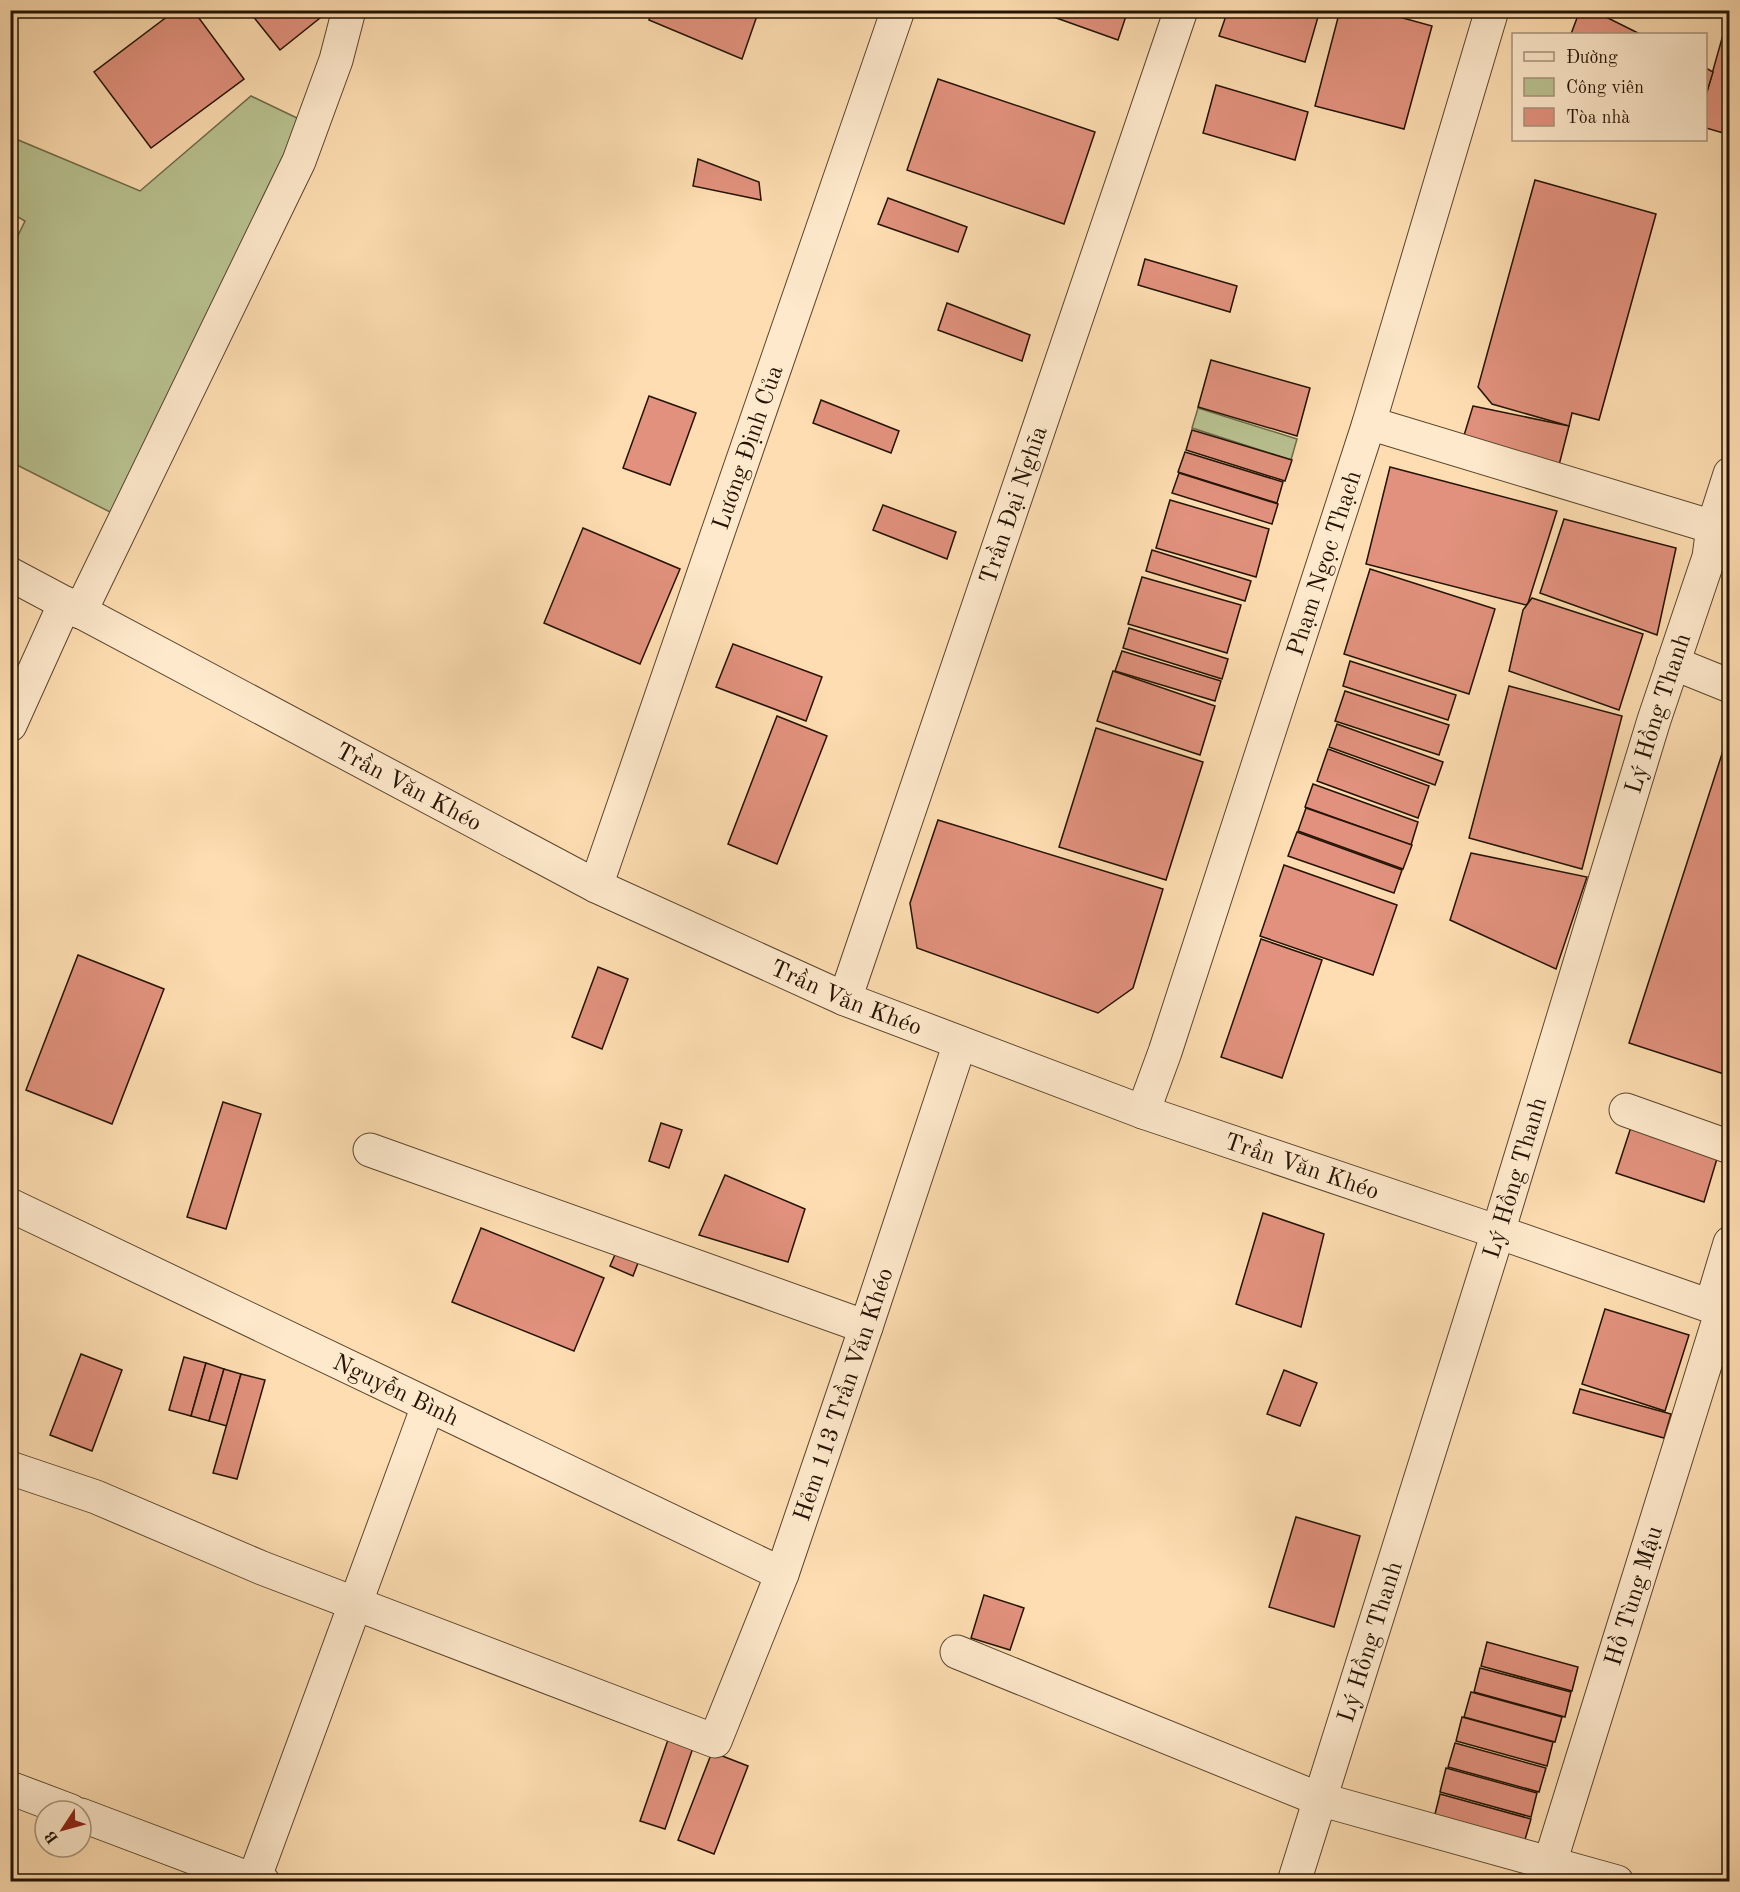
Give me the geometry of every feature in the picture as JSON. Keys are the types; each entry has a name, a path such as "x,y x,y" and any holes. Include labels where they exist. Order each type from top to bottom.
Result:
{"street":[{"path":"10,725 73,608 299,161 336,60 349,10"},
{"name":"Lương Định Của","path":"596,886 898,10"},
{"name":"Trần Đại Nghĩa","path":"845,999 1181,10"},
{"name":"Phạm Ngọc Thạch","path":"1143,1112 1169,1040 1370,423 1492,10"},
{"path":"1370,423 1713,527"},
{"name":"Lý Hồng Thanh","path":"1294,1881 1498,1232 1672,663 1709,557 1713,527 1730,474"},
{"name":"Trần Văn Khéo","path":"10,574 596,886 845,999 1143,1112 1721,1310"},
{"path":"1672,663 1730,686"},
{"name":"Hẻm 113 Trần Văn Khéo","path":"355,1604 715,1741 782,1574 960,1043"},
{"path":"1626,1110 1730,1147"},
{"path":"370,1150 866,1327"},
{"name":"Nguyễn Bình","path":"10,1205 782,1574"},
{"name":"Hồ Tùng Mậu","path":"1547,1872 1721,1310 1730,1243"},
{"path":"93,1820 256,1881 428,1406"},
{"path":"10,1468 96,1497 262,1568 355,1604"},
{"path":"957,1652 1319,1799 1547,1872 1617,1881"},
{"path":"10,1788 39,1799"}],"green space":[{"path":"251,96 297,118 292,159 112,513 11,462 10,252 25,221 11,213 11,137 140,191"},
{"path":"1198,408 1297,439 1291,460 1192,428"}],"building":[{"path":"176,10 193,10 244,79 151,148 94,72"},
{"path":"248,10 330,10 280,50"},
{"path":"651,10 759,10 742,59 649,20"},
{"path":"1034,10 1128,10 1118,40"},
{"path":"1228,10 1320,10 1305,62 1219,36"},
{"path":"1340,10 1374,10 1432,26 1404,129 1315,106"},
{"path":"1580,10 1592,10 1638,33 1571,33"},
{"path":"1730,10 1730,135 1707,128 1707,91"},
{"path":"1707,69 1713,72 1707,92"},
{"path":"938,79 1095,132 1064,224 907,170"},
{"path":"1216,85 1308,112 1295,160 1203,133"},
{"path":"698,159 759,182 761,200 693,186"},
{"path":"1535,180 1656,214 1599,420 1572,413 1569,426 1492,404 1478,387"},
{"path":"888,198 967,227 958,252 878,224"},
{"path":"1145,259 1237,286 1230,312 1138,285"},
{"path":"947,303 1030,335 1022,361 938,330"},
{"path":"1211,360 1310,388 1297,436 1198,407"},
{"path":"649,396 696,413 670,485 623,468"},
{"path":"821,400 899,431 891,453 813,423"},
{"path":"1473,406 1569,426 1558,469 1462,442"},
{"path":"1192,430 1292,460 1285,481 1186,450"},
{"path":"1185,452 1283,482 1277,503 1178,472"},
{"path":"1390,467 1557,511 1526,605 1366,564"},
{"path":"1179,473 1278,504 1272,524 1172,493"},
{"path":"1170,500 1269,529 1256,577 1156,548"},
{"path":"883,505 956,532 947,559 873,530"},
{"path":"1564,519 1676,548 1657,635 1540,593"},
{"path":"583,528 680,569 640,664 544,623"},
{"path":"1152,550 1251,581 1245,601 1146,571"},
{"path":"1370,569 1495,609 1469,694 1344,654"},
{"path":"1142,577 1241,605 1227,653 1128,624"},
{"path":"1532,598 1643,634 1619,710 1509,671 1523,610"},
{"path":"1129,628 1228,659 1222,679 1123,648"},
{"path":"733,644 822,677 806,721 716,687"},
{"path":"1122,651 1221,681 1215,701 1115,671"},
{"path":"1350,661 1456,695 1448,720 1343,686"},
{"path":"1113,671 1215,706 1200,755 1097,721"},
{"path":"1509,686 1622,716 1582,869 1469,838"},
{"path":"1345,691 1449,725 1439,755 1335,721"},
{"path":"777,716 827,736 777,864 728,844"},
{"path":"1337,724 1443,762 1435,785 1329,747"},
{"path":"1096,728 1203,762 1166,880 1059,847"},
{"path":"1730,729 1730,1076 1629,1043"},
{"path":"1328,749 1429,786 1418,818 1317,781"},
{"path":"1313,784 1418,822 1411,845 1305,807"},
{"path":"1306,808 1412,845 1403,869 1298,831"},
{"path":"938,820 1163,889 1133,988 1098,1013 917,948 910,903"},
{"path":"1297,832 1402,870 1394,893 1288,856"},
{"path":"1471,853 1587,877 1556,969 1450,920"},
{"path":"1284,865 1397,905 1373,975 1260,936"},
{"path":"1261,939 1322,960 1282,1078 1221,1057"},
{"path":"78,955 164,989 112,1124 26,1090"},
{"path":"598,967 628,979 602,1049 572,1037"},
{"path":"223,1102 261,1114 226,1229 187,1217"},
{"path":"661,1123 682,1130 669,1168 649,1161"},
{"path":"1632,1124 1719,1152 1704,1202 1616,1173"},
{"path":"725,1175 805,1209 788,1262 699,1235"},
{"path":"1263,1213 1324,1234 1301,1327 1236,1304"},
{"path":"481,1228 604,1278 574,1351 452,1302"},
{"path":"621,1241 643,1250 633,1276 610,1266"},
{"path":"1605,1309 1689,1335 1665,1411 1582,1384"},
{"path":"81,1354 122,1370 92,1451 50,1435"},
{"path":"184,1357 206,1363 191,1416 169,1410"},
{"path":"206,1363 224,1369 209,1421 191,1416"},
{"path":"224,1369 241,1374 227,1426 209,1421"},
{"path":"1284,1370 1317,1383 1300,1426 1267,1414"},
{"path":"241,1374 265,1380 237,1479 213,1473"},
{"path":"1580,1389 1671,1414 1664,1438 1573,1413"},
{"path":"1296,1517 1360,1536 1334,1627 1269,1607"},
{"path":"984,1595 1024,1608 1010,1650 971,1638"},
{"path":"1487,1642 1578,1667 1572,1691 1481,1666"},
{"path":"1480,1668 1571,1692 1565,1717 1474,1692"},
{"path":"1471,1692 1562,1717 1555,1742 1464,1717"},
{"path":"1462,1717 1553,1742 1547,1766 1456,1741"},
{"path":"670,1734 695,1742 665,1829 640,1821"},
{"path":"1455,1743 1546,1768 1539,1792 1448,1767"},
{"path":"712,1752 748,1766 714,1854 678,1840"},
{"path":"1446,1768 1537,1793 1531,1817 1440,1792"},
{"path":"1440,1794 1531,1819 1524,1843 1434,1818"}]}
